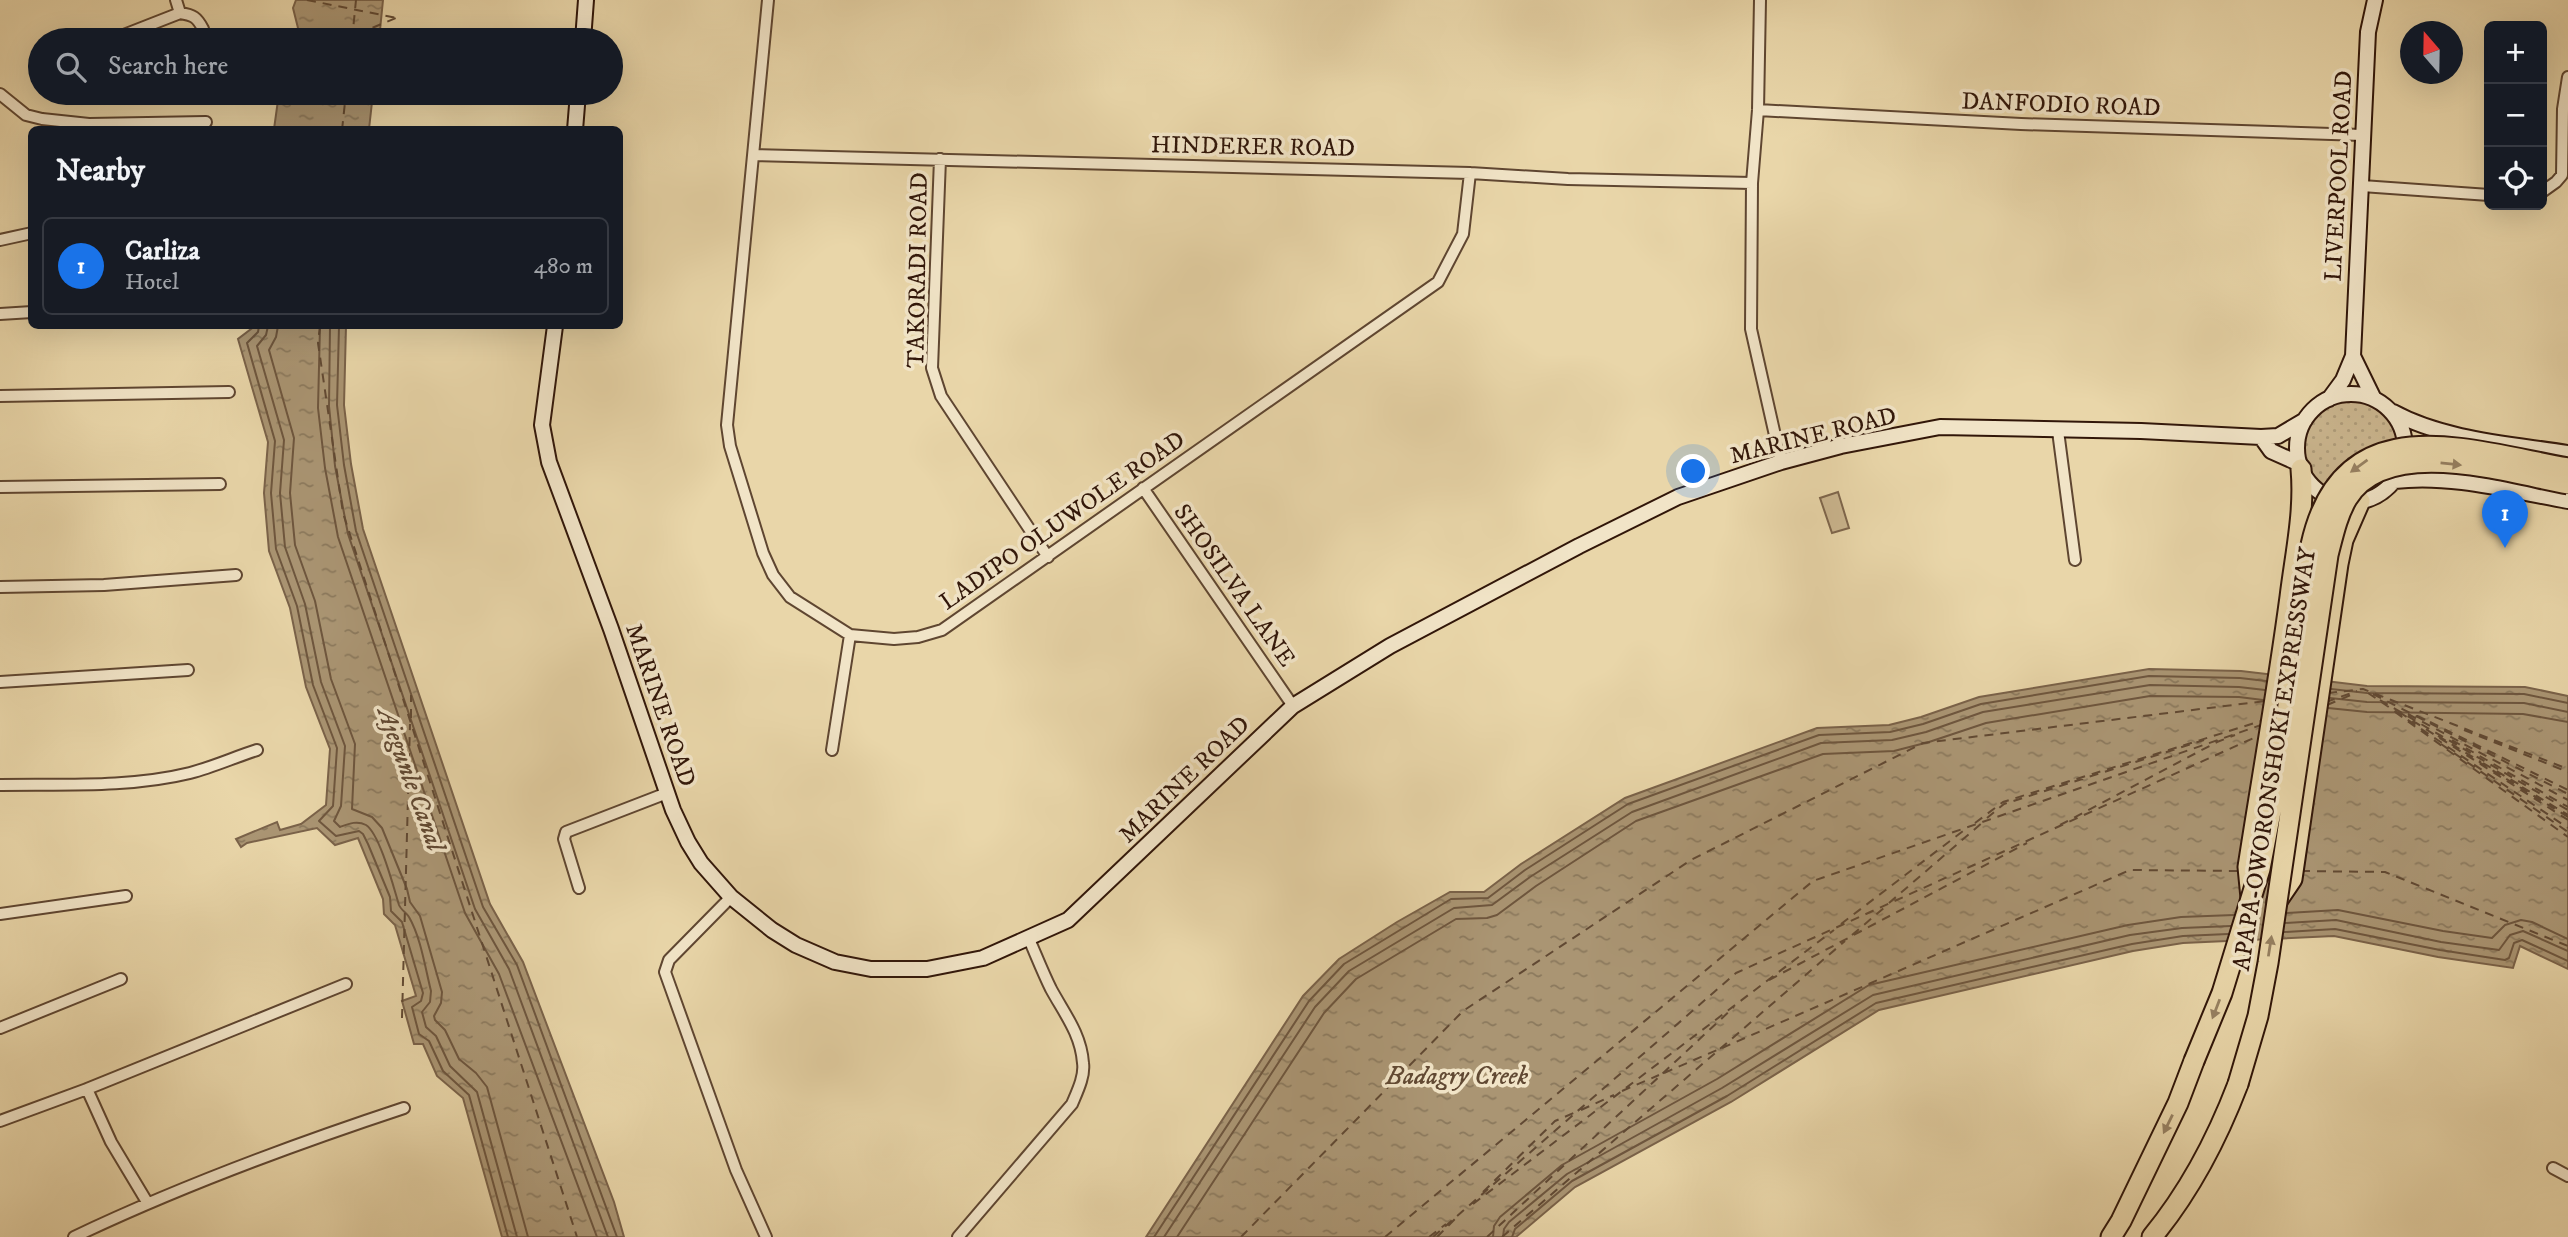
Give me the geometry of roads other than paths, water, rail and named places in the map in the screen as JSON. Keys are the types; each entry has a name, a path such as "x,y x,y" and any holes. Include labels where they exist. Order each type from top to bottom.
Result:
{"highway":[{"name":"APAPA-OWORONSHOKI EXPRESSWAY","path":"2111,1237 2167,1127 2222,993 2252,901 2278,775 2311,545 2318,518 2336,486 2356,467 2376,455 2420,444 2568,468"},
{"name":"APAPA-OWORONSHOKI EXPRESSWAY","path":"2152,1237 2209,1153 2238,1084 2258,1016 2328,555 2335,526 2348,498 2372,475 2398,464 2419,462 2450,463 2568,484"},
{"path":"2252,901 2248,867 2301,512 2301,467"},
{"path":"2277,901 2292,878 2343,540 2360,501"}],"street":[{"path":"176,0 180,13"},
{"path":"584,28 586,0"},
{"name":"LADIPO OLUWOLE ROAD","path":"768,0 727,425 730,446 763,553 773,575 790,597 850,635 894,639 918,637 942,630 1438,282 1463,234 1470,173"},
{"path":"1760,0 1758,110 1752,184 1751,329 1781,462"},
{"name":"LIVERPOOL ROAD","path":"2329,399 2343,380 2353,356 2368,32 2375,0"},
{"path":"142,28 180,13 198,19 202,28"},
{"path":"2547,188 2562,175 2563,109 2568,77"},
{"path":"0,94 26,115 42,119 89,124 206,122"},
{"path":"575,126 577,105"},
{"name":"DANFODIO ROAD","path":"1758,110 2021,124 2362,135"},
{"name":"HINDERER ROAD","path":"754,155 1470,173 1568,179 1752,184"},
{"name":"TAKORADI ROAD","path":"940,159 932,368 941,396 1048,557"},
{"path":"2362,186 2484,195"},
{"path":"0,240 28,234"},
{"path":"0,313 28,312"},
{"name":"MARINE ROAD","path":"555,329 542,425 549,461 611,629 667,793 688,842 701,863 731,897 772,930 796,945 835,962 871,969 927,970 983,958 1068,920 1293,706 1390,646 1678,497 1781,462 1841,446 1940,427 2141,431 2261,437"},
{"name":"LIVERPOOL ROAD","path":"2353,356 2374,398"},
{"path":"0,396 229,392"},
{"path":"2261,437 2278,436 2305,420 2320,404 2347,394 2374,398 2415,424 2438,431 2568,453"},
{"path":"2305,420 2298,439 2301,467 2313,486 2321,493 2340,501 2360,501 2379,494 2394,481 2403,464 2406,445 2401,426 2391,410"},
{"path":"2057,431 2075,560"},
{"path":"2261,437 2271,451 2301,467"},
{"path":"2394,481 2431,478 2568,501"},
{"path":"0,487 220,484"},
{"name":"SHOSILVA LANE","path":"1143,488 1293,706"},
{"path":"0,587 104,585 236,575"},
{"path":"832,750 850,635"},
{"path":"0,682 188,670"},
{"path":"0,785 164,778 191,773 257,750"},
{"path":"579,888 564,839 566,832 667,793"},
{"path":"0,914 125,896"},
{"path":"731,897 669,960 665,972 736,1170 766,1237"},
{"path":"958,1237 1072,1104 1079,1086 1084,1065 1079,1044 1070,1020 1051,989 1029,939"},
{"path":"0,1028 121,979"},
{"path":"0,1121 346,984"},
{"path":"86,1089 111,1142 146,1202"},
{"path":"74,1237 146,1202 360,1121 404,1108"},
{"path":"2553,1168 2568,1176"}],"water":[{"path":"296,0 383,0 380,28 298,28 293,8"},
{"path":"277,105 372,105 369,126 274,126"},
{"name":"Ajegunle Canal","path":"251,329 346,329 344,405 363,529 490,904 523,962 614,1202 624,1237 502,1237 463,1098 437,1076 423,1044 414,1044 402,1001 416,996 395,925 384,914 383,899 358,838 335,845 317,828 247,843 241,847 236,839 277,822 280,830 301,824 326,805 330,749 306,687 290,608 269,551 264,493 268,442 238,339"},
{"name":"Badagry Creek","path":"2149,669 2241,671 2367,686 2525,687 2568,696 2568,969 2520,946 2513,968 2438,957 2334,936 2183,943 2133,951 1879,1010 1731,1102 1575,1187 1516,1237 1146,1237 1303,996 1339,959 1397,922 1450,892 1484,892 1521,864 1625,798 1817,728 1889,725 1979,697"}],"place":[{"name":"Carliza","path":"2505,548"}]}
